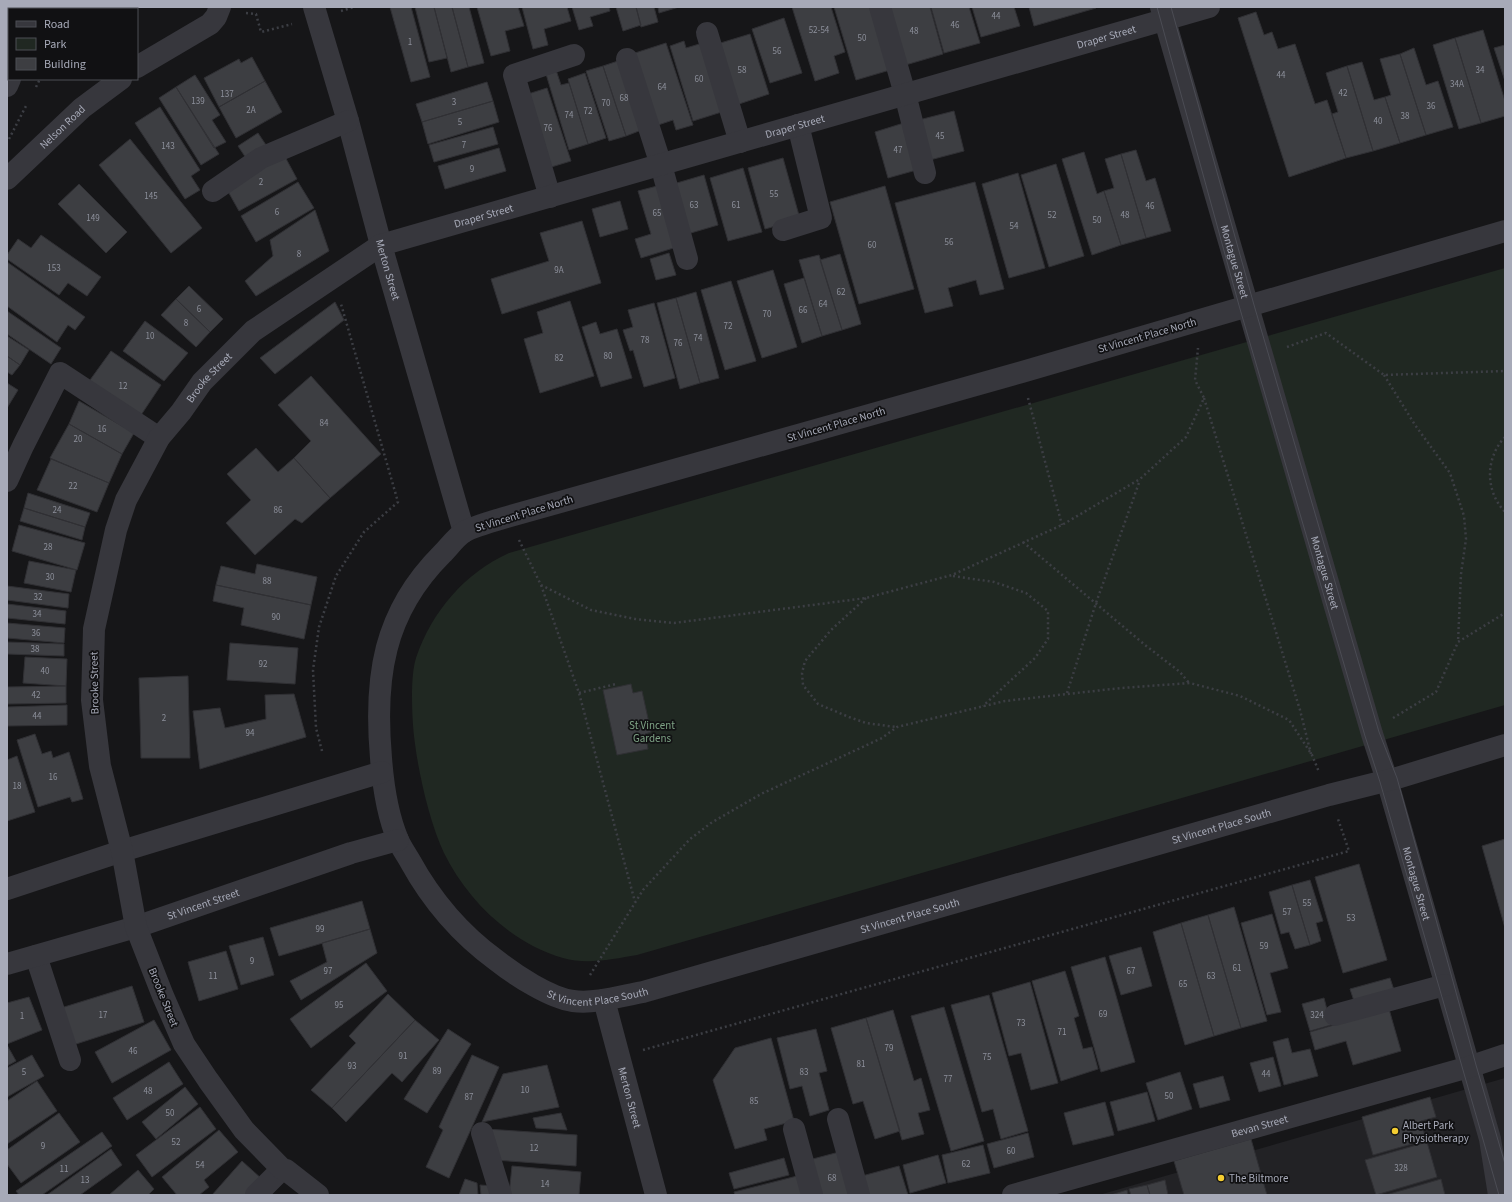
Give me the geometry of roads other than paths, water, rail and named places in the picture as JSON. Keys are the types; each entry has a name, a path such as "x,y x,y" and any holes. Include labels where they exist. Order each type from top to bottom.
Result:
{"street":[{"path":"880,7 905,94 925,173"},
{"name":"Draper Street","path":"381,245 905,94 1163,13 1209,7"},
{"path":"138,66 210,24 220,8"},
{"name":"Merton Street","path":"316,12 348,121 381,245 464,532"},
{"name":"Montague Street","path":"1163,13 1261,356 1372,734 1387,780 1490,1139 1499,1195"},
{"path":"707,33 740,142"},
{"path":"550,197 514,75 574,55"},
{"path":"627,59 661,165 687,259"},
{"name":"Nelson Road","path":"7,179 82,108 120,80"},
{"path":"213,190 261,158 348,121"},
{"path":"783,230 821,218 798,125"},
{"name":"St Vincent Place North","path":"389,814 382,772 379,734 379,687 387,644 404,602 428,568 464,532 507,517 1022,372 1505,231"},
{"name":"Brooke Street","path":"318,1195 286,1170 282,1169 244,1130 184,1044 163,996 136,927 122,851 100,766 92,700 94,629 118,522 126,500 159,438 181,412 202,382 253,331 381,245"},
{"path":"7,481 60,373 159,438"},
{"name":"St Vincent Place South","path":"389,814 398,840 432,898 458,928 475,944 508,969 537,986 560,997 574,1001 604,1000 643,992 1505,745"},
{"path":"7,889 122,851 382,772"},
{"name":"St Vincent Street","path":"7,964 136,927 351,853 398,840"},
{"path":"36,956 70,1060"},
{"path":"1336,1015 1445,985"},
{"name":"Merton Street","path":"604,1000 656,1195"},
{"name":"Bevan Street","path":"1013,1195 1469,1067 1505,1055"},
{"path":"838,1119 859,1195"},
{"path":"794,1129 812,1195"},
{"path":"482,1133 501,1195"},
{"name":"Montague Street","path":"1490,1139 1505,1165"},
{"path":"256,1195 282,1169"}],"tram line":[{"path":"1157,7 1240,309 1365,736 1380,782 1499,1195"},
{"path":"1171,7 1254,305 1379,732 1397,778 1476,1065 1505,1164"}],"place":[{"name":"Albert Park Physiotherapy","path":"1395,1131"},
{"name":"The Biltmore","path":"1221,1178"}],"park label":[{"name":"St Vincent Gardens","path":"652,731"}]}
